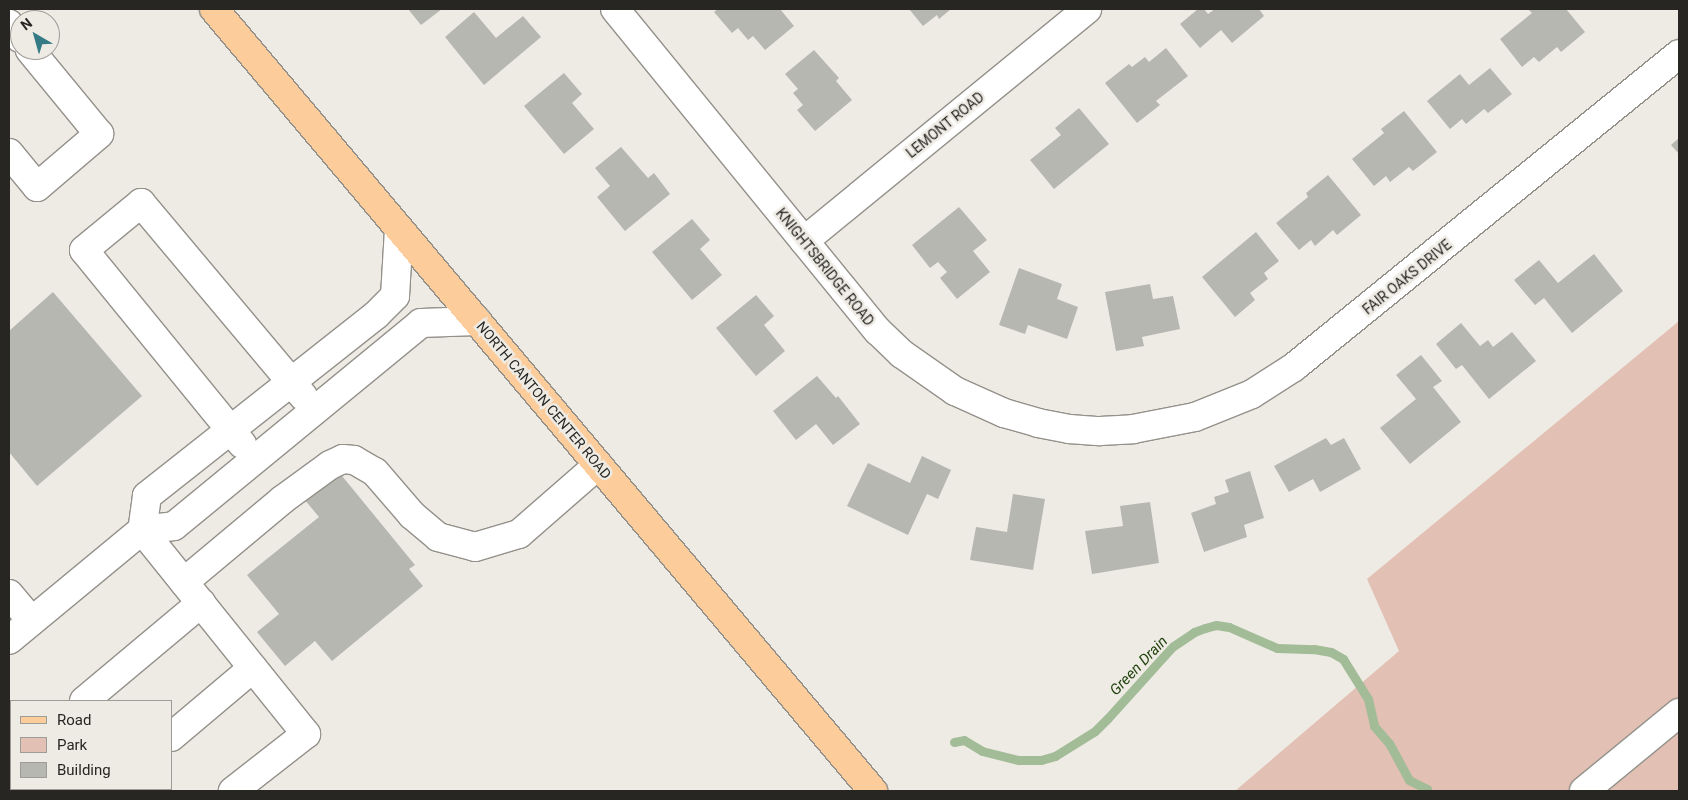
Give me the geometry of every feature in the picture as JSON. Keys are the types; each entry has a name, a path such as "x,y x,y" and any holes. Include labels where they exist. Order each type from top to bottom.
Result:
{"main road":[{"name":"NORTH CANTON CENTER ROAD","path":"214,9 873,791"}],"street":[{"name":"KNIGHTSBRIDGE ROAD","path":"615,9 878,331 928,374 955,391 1004,413 1038,423 1069,429 1100,430"},
{"name":"LEMONT ROAD","path":"804,241 1087,9"},
{"name":"FAIR OAKS DRIVE","path":"1100,430 1133,430 1195,417 1252,394 1288,372 1334,337 1679,54"},
{"path":"9,153 37,187 99,134 38,60"},
{"path":"255,460 84,250 141,204 315,410"},
{"path":"233,791 306,734 142,530 147,496 376,315 395,296 399,229"},
{"path":"9,640 142,530 174,526 421,323 477,322"},
{"path":"184,582 282,500 330,465 343,459 354,460 375,472 412,515 438,537 475,546 518,534 598,465"},
{"path":"9,594 32,621"},
{"path":"85,700 201,603"},
{"path":"172,736 253,668"},
{"path":"1584,791 1679,713"}],"green space":[{"path":"1679,321 1679,791 1235,791 1399,651 1367,579"}],"building":[{"path":"408,9 442,9 421,25"},
{"path":"718,9 780,9 794,26 765,50 753,36 748,40 738,28 732,33 714,12"},
{"path":"909,9 951,9 939,19 937,15 923,26"},
{"path":"1198,9 1204,9 1208,14 1215,9 1259,9 1264,16 1232,43 1221,30 1200,48 1180,24"},
{"path":"1566,9 1585,32 1561,52 1557,47 1539,62 1534,57 1522,67 1500,39 1532,13 1529,10"},
{"path":"474,12 496,38 523,16 541,37 484,85 445,37"},
{"path":"1166,48 1188,76 1156,101 1160,105 1137,123 1105,83 1129,64 1132,67 1145,57 1149,62"},
{"path":"814,50 839,78 836,81 852,100 815,131 797,110 803,105 793,93 798,89 785,74"},
{"path":"1490,68 1512,94 1488,113 1484,109 1466,124 1462,119 1450,129 1427,101 1460,74 1469,85"},
{"path":"564,73 582,94 572,103 594,129 564,154 524,106"},
{"path":"1079,108 1109,144 1054,189 1030,160 1061,135 1055,128"},
{"path":"1404,111 1437,152 1413,171 1409,167 1390,182 1386,176 1374,186 1352,159 1384,133 1381,129"},
{"path":"1679,138 1679,154 1671,145"},
{"path":"621,147 648,178 654,173 670,194 625,231 597,197 610,186 595,168"},
{"path":"1328,175 1361,215 1337,235 1333,230 1315,246 1311,240 1299,250 1276,223 1308,197 1306,193"},
{"path":"959,207 987,240 973,251 990,272 957,299 940,278 947,272 938,262 930,268 912,245"},
{"path":"692,219 710,240 700,249 722,275 692,300 652,252"},
{"path":"1256,232 1279,261 1264,273 1268,279 1250,293 1255,300 1235,317 1202,277"},
{"path":"1594,254 1623,291 1572,333 1544,298 1535,305 1514,280 1539,260 1558,283"},
{"path":"1019,268 1062,284 1057,299 1078,307 1067,339 1028,325 1025,334 999,325"},
{"path":"1150,284 1153,299 1173,296 1180,329 1142,337 1144,346 1116,351 1105,292"},
{"path":"53,292 142,396 37,486 9,452 9,331"},
{"path":"756,295 774,316 764,325 785,351 756,376 716,328"},
{"path":"1461,323 1480,346 1488,340 1493,347 1512,332 1536,361 1489,399 1462,365 1456,369 1436,344"},
{"path":"1421,355 1442,381 1433,387 1461,422 1410,464 1380,428 1416,399 1396,375"},
{"path":"817,376 836,398 838,396 860,424 833,445 816,424 796,440 773,411"},
{"path":"1326,438 1331,445 1344,438 1361,469 1320,492 1313,479 1289,492 1274,466"},
{"path":"922,456 951,470 938,499 927,494 908,535 847,506 868,463 910,483"},
{"path":"338,471 415,565 409,569 423,586 332,661 315,641 285,666 257,632 279,614 247,575 319,517 304,499"},
{"path":"1250,471 1264,518 1244,525 1247,537 1204,552 1191,513 1216,504 1214,497 1229,492 1225,480"},
{"path":"1013,494 1045,499 1033,570 970,560 976,527 1007,532"},
{"path":"1150,502 1159,563 1092,574 1085,531 1123,526 1120,506"}],"waterway":[{"name":"Green Drain","path":"954,742 964,740 982,751 1019,760 1041,760 1055,756 1095,731 1172,647 1194,632 1216,625 1229,627 1277,648 1314,649 1331,652 1343,659 1368,699 1374,726 1389,743 1409,780 1427,789 1427,791"}]}
